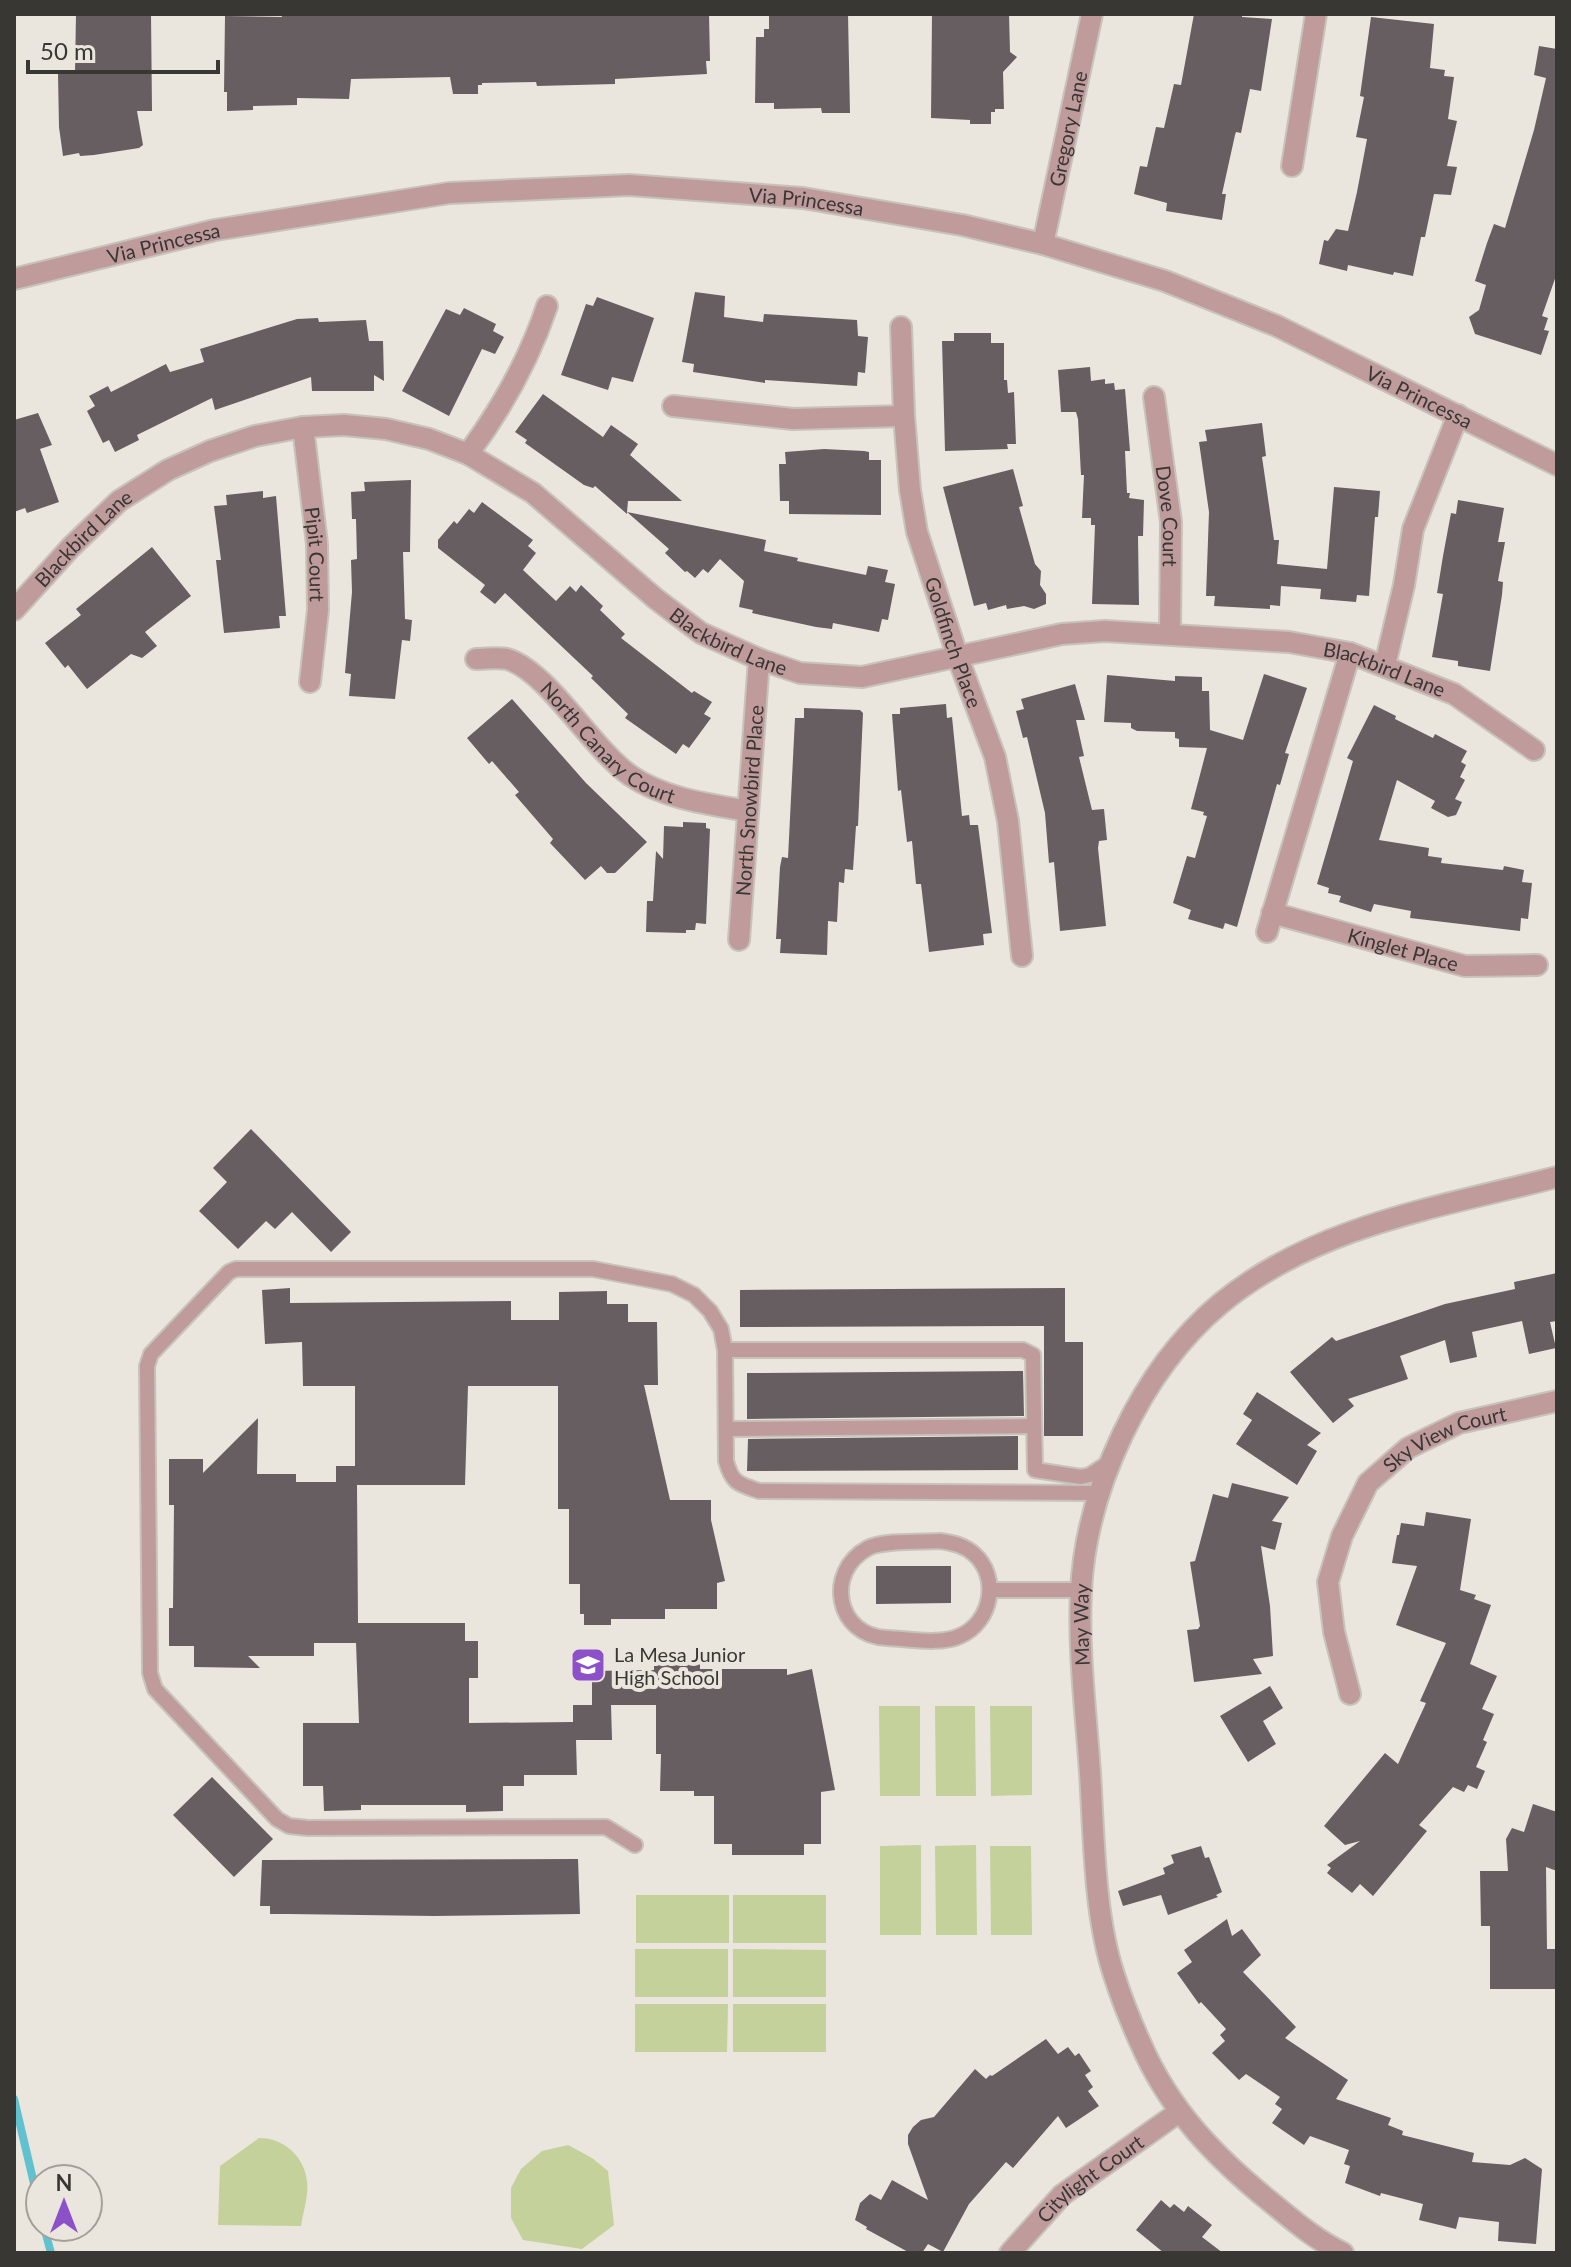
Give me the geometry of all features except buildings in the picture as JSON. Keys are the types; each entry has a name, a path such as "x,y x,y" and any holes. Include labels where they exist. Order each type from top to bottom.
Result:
{"street":[{"name":"Gregory Lane","path":"1043,244 1092,14"},
{"path":"1292,166 1316,14"},
{"name":"Via Princessa","path":"14,279 215,230 449,193 629,185 803,198 962,225 1043,244 1165,281 1277,326 1557,465"},
{"path":"468,454 519,375 535,342 547,306"},
{"name":"Goldfinch Place","path":"901,327 904,416 917,532 958,658 995,757 1008,821 1022,956"},
{"name":"Dove Court","path":"1154,397 1171,522 1170,634"},
{"path":"673,406 793,419 904,416"},
{"path":"1385,665 1404,585 1413,529 1458,415"},
{"name":"Blackbird Lane","path":"14,610 71,547 119,501 156,478 210,451 255,436 303,427 344,425 386,429 429,439 468,454 533,493 656,599 701,633 800,673 862,677 1062,634 1105,631 1289,642 1350,653 1454,694 1534,750"},
{"name":"Pipit Court","path":"303,427 317,544 318,610 310,682"},
{"name":"Kinglet Place","path":"1350,653 1269,922 1465,966 1537,965"},
{"name":"North Canary Court","path":"476,659 506,659 534,673 607,757 634,778 676,797 748,811"},
{"name":"North Snowbird Place","path":"739,940 759,659"},
{"name":"May Way","path":"1343,2253 1316,2239 1224,2164 1179,2112 1141,2045 1113,1972 1098,1890 1081,1590 1090,1529 1111,1461 1142,1400 1174,1352 1219,1305 1276,1263 1348,1231 1557,1177"},
{"name":"Sky View Court","path":"1350,1694 1334,1632 1328,1582 1342,1536 1368,1483 1408,1448 1459,1423 1557,1401"},
{"name":"Citylight Court","path":"1010,2253 1062,2195 1179,2112"}],"lane":[{"path":"635,1845 606,1827 289,1826 277,1819 155,1689 150,1673 147,1366 151,1354 229,1272 236,1269 605,1271 672,1284 694,1295 710,1311 721,1329 725,1350 726,1461 730,1474 739,1484 759,1491 1099,1493"},
{"path":"725,1350 1023,1350 1033,1355 1033,1466 1039,1472 1081,1477 1090,1475 1111,1461"},
{"path":"726,1429 1033,1426"},
{"path":"940,1541 960,1544 976,1555 987,1571 990,1590 987,1609 976,1626 960,1636 940,1640 871,1638 855,1627 844,1611 840,1592 844,1573 855,1557 871,1546 940,1541"},
{"path":"990,1590 1081,1590"}],"green space":[{"path":"879,1706 920,1706 920,1796 880,1796"},
{"path":"935,1706 975,1706 976,1796 936,1796"},
{"path":"990,1706 1032,1706 1032,1795 991,1796"},
{"path":"921,1845 921,1935 880,1935 880,1846"},
{"path":"976,1845 977,1935 936,1935 935,1846"},
{"path":"990,1846 1031,1846 1032,1935 991,1935"},
{"path":"636,1895 729,1895 729,1943 636,1943"},
{"path":"733,1895 826,1895 826,1943 733,1943"},
{"path":"635,1949 728,1949 728,1997 635,1997"},
{"path":"733,1949 826,1950 826,1997 733,1997"},
{"path":"635,2004 728,2004 727,2052 635,2052"},
{"path":"733,2004 826,2004 826,2052 733,2052"},
{"path":"259,2138 284,2145 302,2164 307,2198 301,2226 218,2225 220,2166"},
{"path":"568,2145 608,2171 614,2225 582,2249 523,2240 511,2218 511,2188 521,2169 542,2151"}],"waterway":[{"path":"14,2099 29,2163"},
{"path":"48,2243 51,2253"}],"place":[{"name":"La Mesa Junior High School","path":"588,1665"}]}
